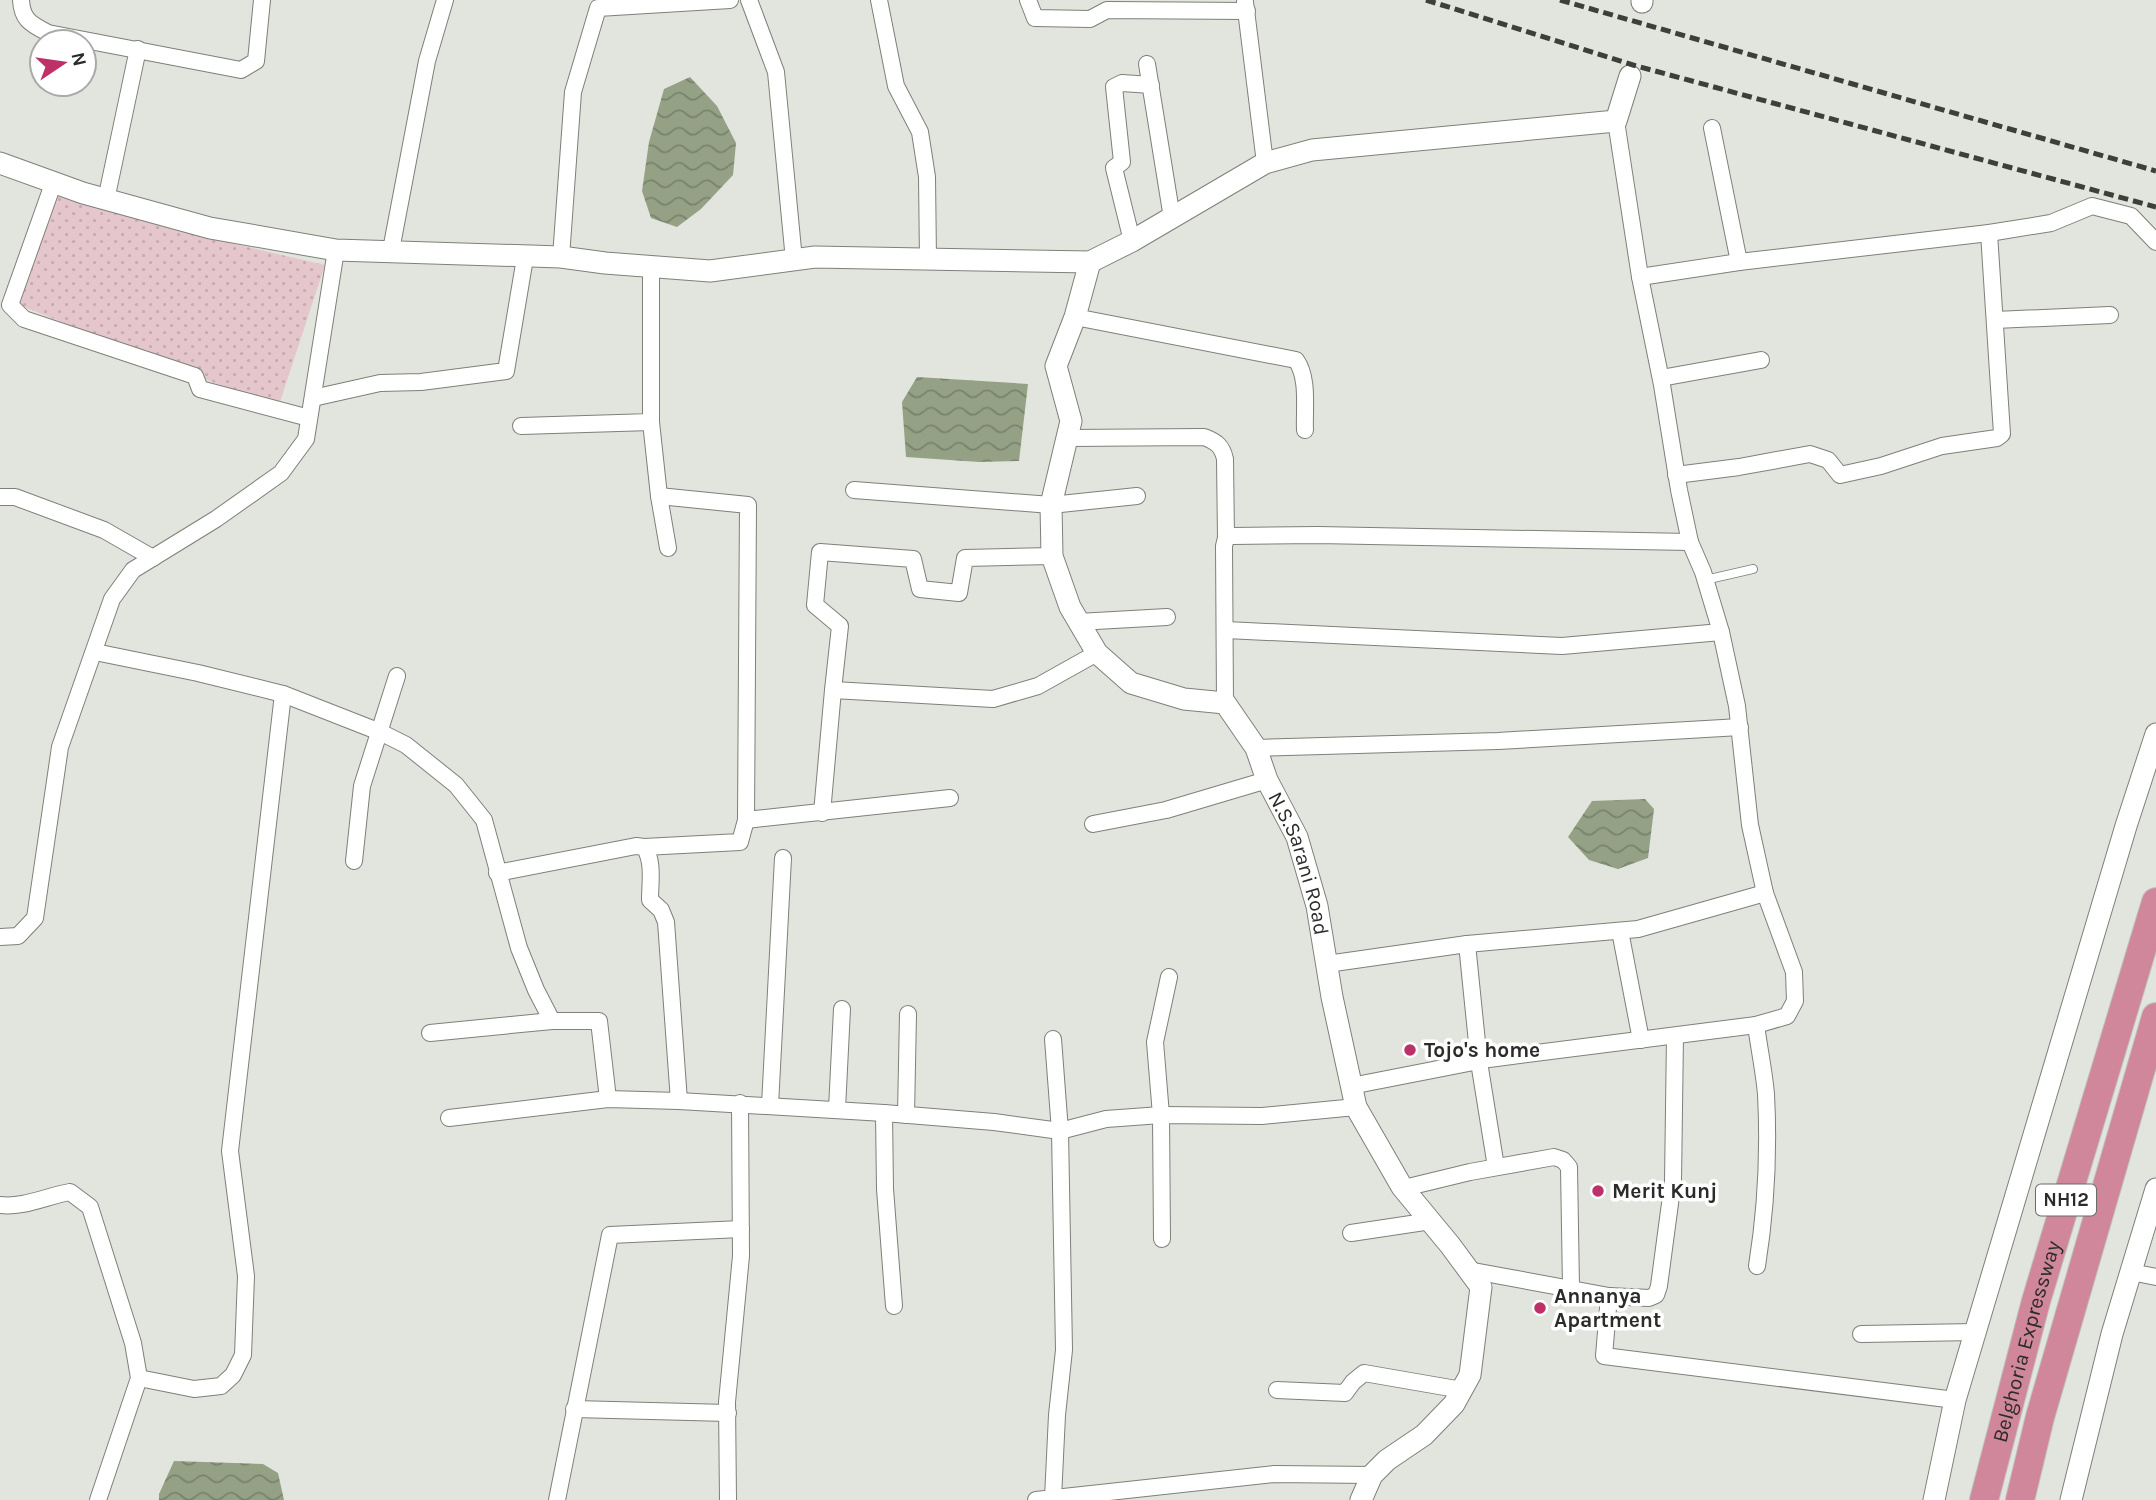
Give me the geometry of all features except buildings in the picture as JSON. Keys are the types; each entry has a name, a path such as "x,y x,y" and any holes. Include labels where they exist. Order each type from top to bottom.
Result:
{"highway":[{"name":"Belghoria Expressway","path":"1984,1500 2036,1301 2156,902"},
{"name":"Belghoria Expressway","path":"2020,1500 2040,1417 2156,1017"}],"street":[{"path":"21,0 27,22 48,33 138,48 241,70 256,61 262,0"},
{"path":"391,250 427,61 445,0"},
{"path":"561,257 573,92 598,8 730,0"},
{"path":"749,0 776,72 794,260"},
{"path":"879,0 896,86 920,132 927,177 928,259"},
{"path":"1028,0 1035,18 1090,19 1107,10 1246,5 1265,163"},
{"path":"106,200 138,48"},
{"path":"1147,64 1172,218"},
{"path":"449,1118 608,1100 770,1104 1060,1131 1106,1119 1161,1115 1262,1116 1354,1097 1489,1059 1756,1025 1787,1016 1795,1001 1794,972 1765,893 1750,825 1740,727 1721,632 1690,542 1640,277 1616,121 1630,76"},
{"path":"1132,241 1114,168 1122,162 1114,87 1122,83 1151,85"},
{"path":"0,163 52,184 211,228 336,250 391,250 525,258 561,257 710,271 815,257 1090,262 1132,241 1265,163 1312,150 1616,121"},
{"path":"1712,128 1739,262"},
{"path":"52,184 10,305 24,319 195,376 200,389 309,418"},
{"path":"1640,277 1739,262 1989,233 2051,223 2092,206 2131,216 2156,242"},
{"path":"1676,475 1810,454 1828,460 1840,475 1881,466 1942,446 1997,438 2002,434 1989,233"},
{"path":"0,937 18,936 35,918 60,747 112,599 133,570 216,519 281,473 306,439 336,250"},
{"path":"313,398 380,383 421,382 506,372 525,258"},
{"path":"1067,438 1204,437 1214,440 1222,447 1225,460 1226,538 1225,703 1184,698 1131,683 1097,653 1070,607 1052,556 1051,505 1071,421 1056,366 1075,317 1090,262"},
{"path":"651,267 651,422 668,548"},
{"path":"1995,320 2110,316"},
{"path":"1075,317 1296,360 1302,368 1305,430"},
{"path":"1661,378 1761,360"},
{"path":"521,426 651,422"},
{"path":"854,490 1051,505 1137,496"},
{"path":"497,873 636,846 740,842 746,820 748,505 659,496"},
{"path":"0,497 15,497 104,530 153,558"},
{"path":"1226,538 1318,534 1690,542"},
{"path":"822,813 839,626 815,605 820,552 913,558 920,589 959,593 965,558 1052,556"},
{"path":"1078,622 1167,617"},
{"path":"1226,630 1562,646 1721,632"},
{"path":"94,652 283,694 407,745 456,785 484,820 519,948 552,1021"},
{"path":"833,690 993,699 1038,686 1097,653"},
{"path":"354,862 362,786 397,676"},
{"path":"139,1378 194,1389 222,1386 233,1375 243,1355 246,1276 230,1151 283,694"},
{"name":"N.S.Sarani Road","path":"1225,703 1256,748 1267,780 1297,837 1317,906 1354,1097 1404,1188 1481,1287 1470,1375 1462,1390 1441,1420 1387,1460 1372,1475 1362,1500"},
{"path":"1256,748 1498,741 1740,727"},
{"path":"1934,1500 1955,1400 2126,826 2156,734"},
{"path":"1093,824 1166,810 1267,780"},
{"path":"746,820 950,798"},
{"path":"644,847 650,864 650,900 661,910 666,922 679,1101"},
{"path":"770,1104 783,858"},
{"path":"1327,964 1467,944 1638,929 1765,893"},
{"path":"1620,931 1641,1040"},
{"path":"1467,944 1479,1062 1496,1167"},
{"path":"1162,1239 1161,1115 1155,1042 1169,977"},
{"path":"837,1109 842,1009"},
{"path":"906,1115 908,1014"},
{"path":"430,1033 552,1021 599,1021 608,1100"},
{"path":"1756,1025 1766,1092 1767,1154 1763,1230 1758,1266"},
{"path":"1468,1270 1609,1296 1648,1298 1656,1294 1673,1181 1675,1036"},
{"path":"1053,1039 1060,1131 1064,1350 1057,1415 1053,1498"},
{"path":"729,1500 727,1413 741,1256 740,1103"},
{"path":"884,1113 885,1189 894,1306"},
{"path":"1404,1188 1496,1167 1554,1157 1563,1160 1569,1167 1571,1287"},
{"path":"2071,1500 2112,1334 2156,1189"},
{"path":"0,1205 14,1207 70,1192 90,1206 133,1343 139,1378 98,1500"},
{"path":"1351,1233 1431,1221"},
{"path":"557,1500 610,1235 741,1229"},
{"path":"2132,1272 2156,1277"},
{"path":"1609,1296 1604,1356 1955,1400"},
{"path":"1861,1335 1975,1332"},
{"path":"1276,1391 1345,1393 1364,1373 1462,1390"},
{"path":"574,1409 727,1413"},
{"path":"1036,1500 1273,1474 1372,1475"}],"lane":[{"path":"1705,580 1753,569"}],"shaded area":[{"path":"55,195 200,236 325,265 278,408 19,305"}],"water":[{"path":"690,77 717,106 736,143 733,175 701,209 677,227 651,218 642,191 649,142 664,89"},
{"path":"917,377 1028,384 1019,461 979,462 906,457 902,402"},
{"path":"1645,799 1654,809 1648,858 1618,869 1589,860 1568,837 1592,801"},
{"path":"174,1461 263,1464 278,1473 284,1500 159,1500 159,1494"}],"railway":[{"path":"1426,0 1633,65 2156,207"},
{"path":"1560,0 2156,171"}],"place":[{"name":"Tojo's home","path":"1410,1050"},
{"name":"Merit Kunj","path":"1598,1191"},
{"name":"Annanya Apartment","path":"1540,1308"}]}
